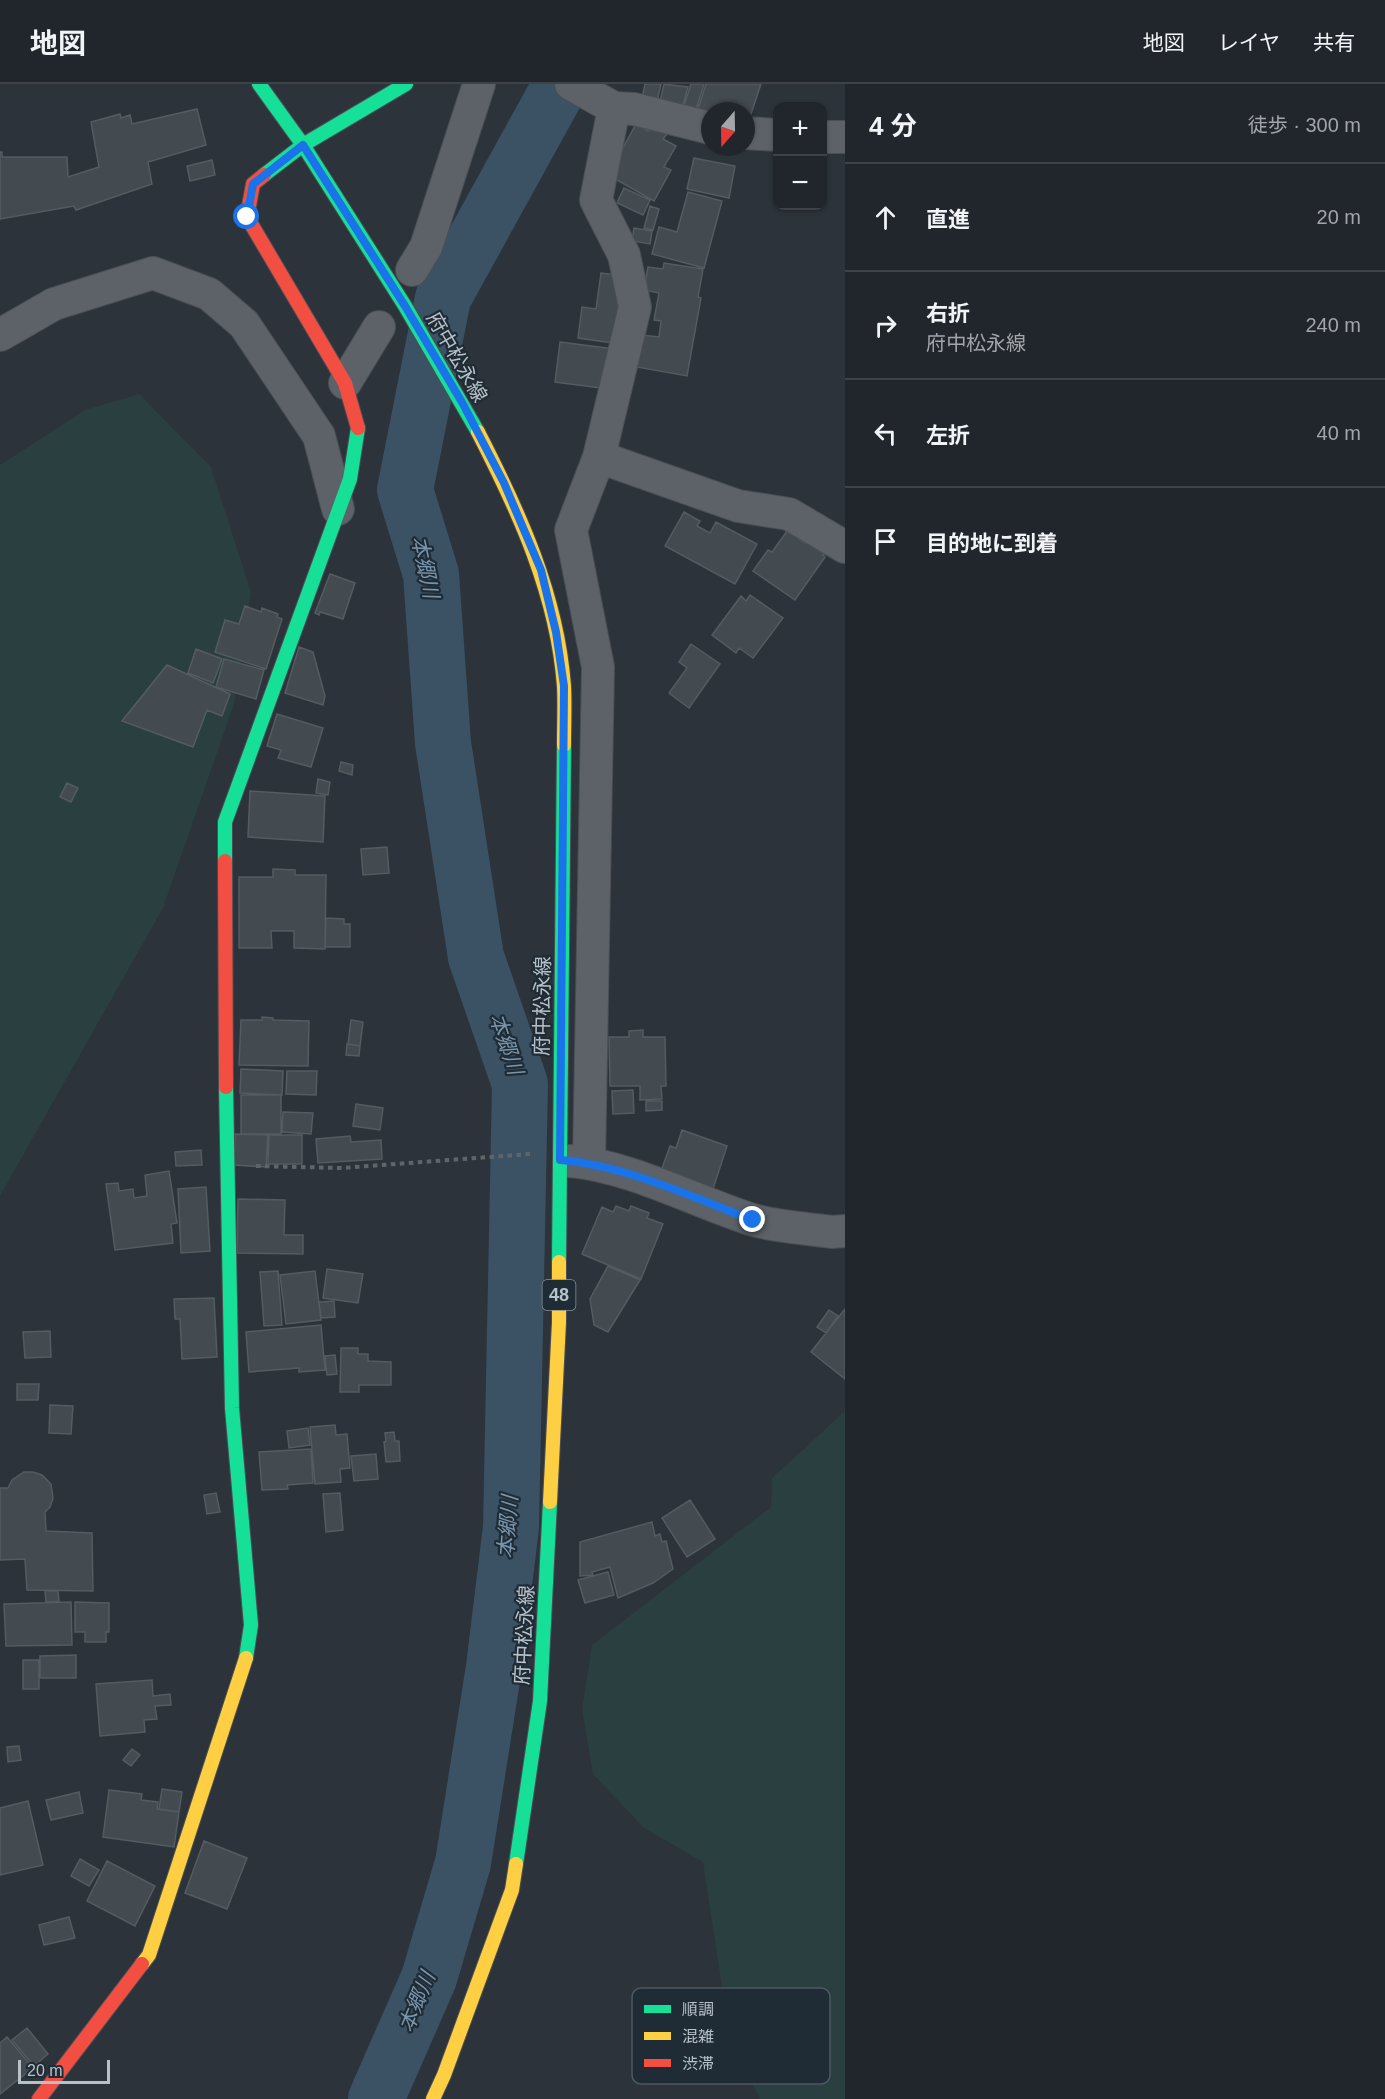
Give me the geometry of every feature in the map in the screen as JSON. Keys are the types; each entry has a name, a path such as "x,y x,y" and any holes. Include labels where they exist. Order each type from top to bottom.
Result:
{"street":[{"name":"府中松永線","path":"260,84 303,145 405,306 463,404 504,483 541,570 556,632 564,686 559,1322 540,1701 512,1890 444,2075 433,2099"},
{"path":"39,2099 149,1955 249,1650 251,1625 232,1408 226,1166 225,822 350,479 358,427 345,383 247,217 253,184 303,145 406,84"},
{"path":"412,270 426,247 479,84"},
{"path":"701,126 595,97 596,200 624,255 635,307 598,457 572,530 598,667 560,1159 624,1173 753,1220 832,1232 845,1231"},
{"path":"755,134 773,135"},
{"path":"827,137 845,137"},
{"path":"0,334 54,304 153,273 209,294 244,324 319,436 338,509"},
{"path":"345,383 379,327"},
{"path":"598,457 738,506 789,514 845,547"}],"path":[{"path":"226,1166 342,1168 454,1159 560,1159"}],"green space":[{"path":"139,394 211,467 251,592 234,704 163,908 0,1196 0,465 85,410"},
{"path":"845,1411 845,2099 760,2099 752,2084 830,2084 830,1988 722,1988 703,1862 644,1828 593,1774 582,1709 592,1645 771,1507 772,1478"}],"building":[{"path":"645,84 661,84 657,102 642,98"},
{"path":"664,84 688,87 681,112 659,106"},
{"path":"691,84 704,84 695,113 683,109"},
{"path":"706,84 761,84 755,102 701,102 701,110 698,109"},
{"path":"197,109 206,145 148,162 152,184 76,210 74,206 0,219 0,152 2,152 2,157 67,157 68,177 99,167 91,122 120,114 121,118 130,115 132,124"},
{"path":"636,124 648,131 651,126 667,134 663,139 676,146 664,167 671,170 654,201 608,175"},
{"path":"694,158 735,166 729,198 687,189"},
{"path":"212,160 215,175 190,181 187,166"},
{"path":"624,188 650,200 643,215 617,203"},
{"path":"688,192 722,201 704,268 652,254 659,227 677,232"},
{"path":"650,206 659,209 653,230 644,228"},
{"path":"634,228 652,231 650,244 632,241"},
{"path":"664,263 703,269 698,297 701,298 687,376 637,367 642,335 659,337 661,321 654,320 659,293 644,290 648,267 663,269"},
{"path":"601,273 622,276 619,344 578,338 582,307 596,309"},
{"path":"560,342 614,349 608,389 555,382"},
{"path":"684,512 700,521 697,526 710,533 716,522 757,544 735,584 665,546"},
{"path":"787,531 805,543 811,534 829,547 823,555 825,557 795,600 753,571 768,550 772,552"},
{"path":"330,574 355,583 343,619 320,612 319,615 315,613"},
{"path":"750,595 783,618 753,658 739,648 736,653 712,635 741,596 746,601"},
{"path":"245,606 261,612 262,608 278,614 277,617 282,619 266,669 215,652 225,620 239,624"},
{"path":"691,644 720,664 689,708 669,693 687,668 679,662"},
{"path":"299,647 313,652 325,696 323,705 285,693"},
{"path":"196,649 222,659 213,683 188,673"},
{"path":"224,659 264,670 256,699 216,687"},
{"path":"167,665 230,694 222,716 207,710 193,747 122,721"},
{"path":"277,714 323,728 311,767 278,758 281,750 267,746"},
{"path":"341,762 353,765 352,775 339,771"},
{"path":"318,779 330,782 328,795 316,793"},
{"path":"67,783 78,788 71,802 60,797"},
{"path":"250,791 325,796 323,842 248,837"},
{"path":"387,847 389,873 363,875 361,849"},
{"path":"273,869 295,870 295,875 326,875 325,949 294,948 294,931 271,931 272,948 239,948 239,877 273,877"},
{"path":"326,918 344,919 344,924 350,924 350,947 325,947"},
{"path":"262,1017 273,1018 273,1020 309,1021 308,1066 239,1065 241,1020 262,1020"},
{"path":"351,1020 363,1022 360,1046 348,1044"},
{"path":"643,1030 643,1037 665,1037 666,1086 661,1086 662,1099 640,1100 640,1086 610,1086 609,1037 629,1037 629,1031"},
{"path":"347,1044 360,1046 359,1056 346,1055"},
{"path":"241,1069 283,1071 282,1095 240,1093"},
{"path":"287,1071 317,1071 316,1095 286,1094"},
{"path":"633,1090 634,1113 613,1114 612,1091"},
{"path":"241,1095 281,1095 281,1134 241,1134"},
{"path":"646,1101 662,1101 662,1110 646,1111"},
{"path":"356,1104 383,1108 380,1130 353,1126"},
{"path":"283,1112 313,1113 311,1134 282,1132"},
{"path":"682,1130 727,1146 712,1192 660,1174 670,1146 676,1148"},
{"path":"235,1134 268,1135 266,1167 234,1165"},
{"path":"269,1135 302,1135 302,1164 268,1164"},
{"path":"350,1136 351,1142 381,1140 382,1159 318,1163 316,1139"},
{"path":"201,1150 202,1165 176,1166 175,1152"},
{"path":"169,1171 177,1223 171,1224 173,1243 115,1250 106,1184 118,1183 119,1191 133,1189 134,1198 147,1196 145,1175"},
{"path":"206,1187 210,1251 181,1253 178,1189"},
{"path":"238,1199 285,1200 284,1235 303,1235 303,1254 237,1253"},
{"path":"616,1206 629,1211 631,1206 649,1213 647,1218 663,1224 641,1279 582,1254 602,1207 613,1212"},
{"path":"608,1266 640,1280 608,1332 594,1325 590,1299"},
{"path":"327,1269 363,1274 358,1303 323,1298"},
{"path":"278,1271 282,1325 264,1326 260,1272"},
{"path":"315,1271 321,1320 286,1324 280,1275"},
{"path":"214,1298 217,1357 182,1359 180,1319 175,1319 174,1299"},
{"path":"334,1301 335,1317 321,1318 319,1302"},
{"path":"845,1309 845,1379 811,1352"},
{"path":"829,1310 838,1316 826,1333 817,1327"},
{"path":"321,1325 325,1370 299,1372 299,1368 249,1372 246,1332"},
{"path":"50,1331 51,1357 25,1358 23,1332"},
{"path":"341,1348 358,1348 358,1354 368,1354 368,1361 391,1362 391,1385 359,1385 359,1392 340,1392"},
{"path":"335,1355 337,1374 327,1375 325,1356"},
{"path":"17,1384 39,1384 38,1400 17,1400"},
{"path":"50,1405 73,1406 71,1434 49,1433"},
{"path":"335,1425 336,1435 347,1434 350,1468 340,1469 341,1482 315,1484 310,1427"},
{"path":"308,1428 310,1445 289,1448 287,1431"},
{"path":"394,1432 395,1441 399,1441 400,1461 386,1462 385,1433"},
{"path":"311,1449 313,1483 287,1485 288,1489 262,1490 259,1452"},
{"path":"376,1454 378,1479 354,1481 351,1456"},
{"path":"24,1472 42,1475 51,1484 53,1498 50,1507 45,1512 46,1531 92,1533 93,1591 27,1590 25,1559 0,1560 0,1488 8,1488 12,1480"},
{"path":"216,1493 220,1512 207,1514 204,1495"},
{"path":"340,1493 343,1530 326,1532 323,1494"},
{"path":"690,1500 715,1539 687,1557 662,1518"},
{"path":"652,1522 655,1536 660,1534 662,1542 666,1541 673,1569 653,1583 618,1598 610,1567 592,1572 593,1575 580,1576 580,1542"},
{"path":"608,1572 614,1595 585,1603 578,1580"},
{"path":"45,1591 58,1591 59,1602 46,1602"},
{"path":"71,1602 72,1645 6,1646 4,1604"},
{"path":"75,1602 109,1603 109,1632 106,1632 106,1642 85,1642 85,1632 75,1632"},
{"path":"76,1655 76,1678 40,1678 40,1656"},
{"path":"23,1660 39,1660 39,1689 23,1689"},
{"path":"152,1680 153,1696 170,1694 171,1705 155,1706 157,1719 144,1720 145,1732 100,1736 96,1684"},
{"path":"19,1746 21,1760 8,1762 7,1747"},
{"path":"132,1749 140,1755 131,1766 123,1760"},
{"path":"162,1789 182,1792 179,1812 159,1809"},
{"path":"109,1790 142,1794 141,1800 158,1802 157,1809 179,1812 174,1847 103,1837"},
{"path":"79,1792 83,1813 51,1820 46,1800"},
{"path":"28,1801 43,1865 0,1875 0,1808"},
{"path":"204,1841 247,1858 227,1909 185,1893"},
{"path":"80,1859 99,1870 89,1886 71,1876"},
{"path":"107,1861 155,1886 135,1926 87,1901"},
{"path":"69,1917 75,1938 44,1945 39,1925"},
{"path":"27,2028 48,2054 34,2066 12,2040"},
{"path":"7,2037 33,2068 0,2094 0,2043"}],"waterway":[{"name":"本郷川","path":"376,2099 429,1978 463,1863 494,1667 511,1527 520,1084 476,957 443,743 431,574 405,490 443,298 561,84"}],"traffic: fast":[{"path":"259,84 303,145 405,306 478,432"},
{"path":"264,175 303,145 406,84"},
{"path":"225,861 225,822 350,479 358,428"},
{"path":"559,1262 564,745"},
{"path":"226,1087 232,1408 251,1625 246,1658"},
{"path":"516,1864 540,1701 550,1502"}],"traffic: slow":[{"path":"478,432 508,492 545,586 560,652 564,686 564,745"},
{"path":"550,1502 559,1322 559,1262"},
{"path":"142,1964 149,1955 246,1658"},
{"path":"433,2099 444,2075 512,1890 516,1864"}],"traffic: jam":[{"path":"264,175 253,184 247,217 345,383 358,428"},
{"path":"225,861 226,1087"},
{"path":"39,2099 142,1964"}],"route":[{"path":"247,217 253,184 303,145 405,306 463,404 504,483 541,570 556,632 564,686 560,1160 589,1162 753,1220"}]}
